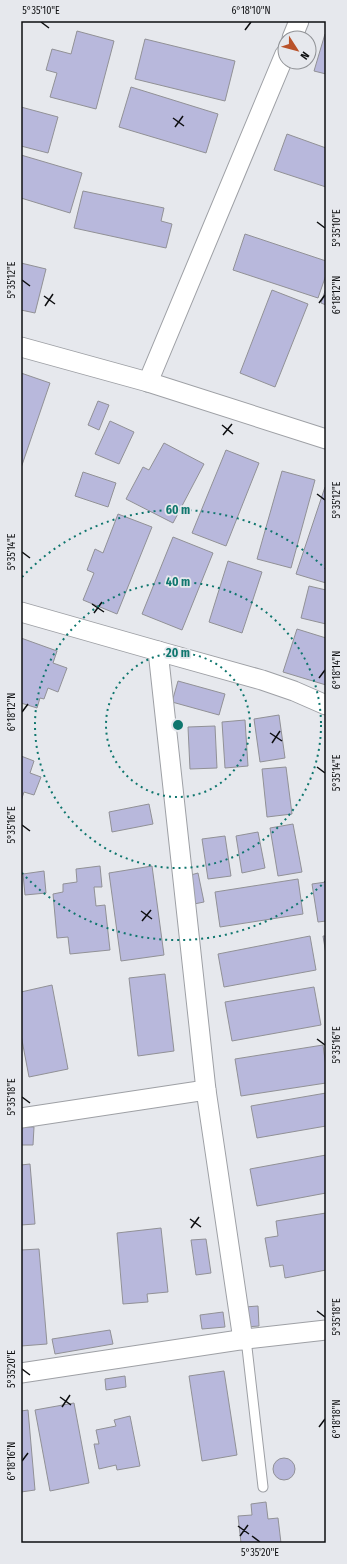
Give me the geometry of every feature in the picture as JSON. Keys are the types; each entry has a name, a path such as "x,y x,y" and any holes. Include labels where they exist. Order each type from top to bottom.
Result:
{"street":[{"path":"148,382 278,70"},
{"path":"21,347 148,382 326,439"},
{"path":"21,612 158,652 262,680 326,705"},
{"path":"158,652 206,1090 245,1340"},
{"path":"21,1118 206,1090"},
{"path":"21,1373 245,1340 326,1330"}],"lane":[{"path":"245,1340 263,1487"}],"building":[{"path":"77,31 114,41 96,109 50,97 57,73 46,70 52,49 71,54"},
{"path":"326,34 326,74 314,71 317,70 317,61"},
{"path":"145,39 235,61 225,101 135,79"},
{"path":"131,87 218,114 206,153 119,127"},
{"path":"21,107 58,117 48,153 21,146"},
{"path":"287,134 326,148 326,187 274,170"},
{"path":"21,155 82,173 70,213 21,198"},
{"path":"83,191 164,208 161,221 172,224 166,248 74,228"},
{"path":"245,234 326,261 326,275 318,298 233,270"},
{"path":"21,263 46,269 35,313 21,310"},
{"path":"326,288 326,305 321,303"},
{"path":"272,290 308,304 275,387 240,373"},
{"path":"21,373 50,383 21,468"},
{"path":"98,401 109,405 99,430 88,425"},
{"path":"110,421 134,432 119,464 95,454"},
{"path":"164,443 204,464 173,523 126,499 143,467 149,470"},
{"path":"226,450 259,463 226,546 192,533"},
{"path":"282,471 315,480 291,568 257,559"},
{"path":"83,472 116,483 108,507 75,496"},
{"path":"326,487 326,583 296,574"},
{"path":"118,514 152,527 117,614 83,600 94,573 87,570 95,549 103,553"},
{"path":"173,537 213,553 182,630 142,614"},
{"path":"228,561 262,572 242,633 209,622"},
{"path":"309,586 326,590 326,624 301,618"},
{"path":"297,629 326,638 326,685 283,672"},
{"path":"21,638 57,651 53,663 67,668 58,692 48,688 44,699 40,698 37,708 21,703"},
{"path":"178,681 225,694 219,715 172,702"},
{"path":"279,715 285,758 260,762 254,719"},
{"path":"245,720 248,766 225,768 222,722"},
{"path":"215,726 217,768 190,769 188,727"},
{"path":"21,756 34,761 30,773 41,777 34,795 24,792 21,801"},
{"path":"286,767 292,814 267,817 262,769"},
{"path":"149,804 153,824 112,832 109,812"},
{"path":"293,824 302,872 278,876 270,828"},
{"path":"258,832 265,868 242,873 236,836"},
{"path":"225,836 231,876 208,879 202,839"},
{"path":"100,866 102,887 94,887 96,906 105,905 110,950 70,954 68,937 57,938 53,894 63,892 63,884 77,882 76,869"},
{"path":"152,866 164,955 121,961 109,873"},
{"path":"44,871 46,893 25,895 23,874"},
{"path":"198,873 204,902 194,904 187,876"},
{"path":"298,879 303,914 220,927 215,892"},
{"path":"326,882 326,921 318,922 312,884"},
{"path":"310,936 316,970 224,987 218,954"},
{"path":"323,936 326,936 326,954"},
{"path":"165,974 174,1051 138,1056 129,978"},
{"path":"52,985 68,1069 29,1077 21,1035 21,992"},
{"path":"314,987 321,1025 232,1041 225,1002"},
{"path":"323,1045 326,1067 326,1083 241,1096 235,1059"},
{"path":"326,1093 326,1126 257,1138 251,1106"},
{"path":"21,1127 34,1127 33,1145 21,1145"},
{"path":"326,1155 326,1193 257,1206 250,1169"},
{"path":"30,1164 35,1224 21,1225 21,1165"},
{"path":"326,1213 326,1270 285,1278 283,1265 270,1267 265,1238 278,1236 276,1221"},
{"path":"161,1228 168,1292 147,1294 148,1302 123,1304 117,1233"},
{"path":"206,1239 211,1273 196,1275 191,1240"},
{"path":"39,1249 47,1344 21,1346 21,1250"},
{"path":"258,1306 259,1326 246,1327 245,1307"},
{"path":"223,1312 225,1327 202,1329 200,1315"},
{"path":"110,1330 113,1344 55,1354 52,1339"},
{"path":"224,1371 237,1455 202,1461 189,1376"},
{"path":"125,1376 126,1387 106,1390 105,1379"},
{"path":"74,1403 89,1483 50,1491 35,1410"},
{"path":"28,1410 35,1490 21,1492 21,1411"},
{"path":"130,1416 140,1466 117,1470 116,1465 99,1469 94,1444 99,1444 96,1430 116,1426 114,1420"},
{"path":"284,1458 292,1461 295,1469 292,1477 284,1480 276,1477 273,1469 276,1461"},
{"path":"266,1502 268,1519 278,1518 281,1543 241,1543 238,1516 252,1515 251,1504"}]}
